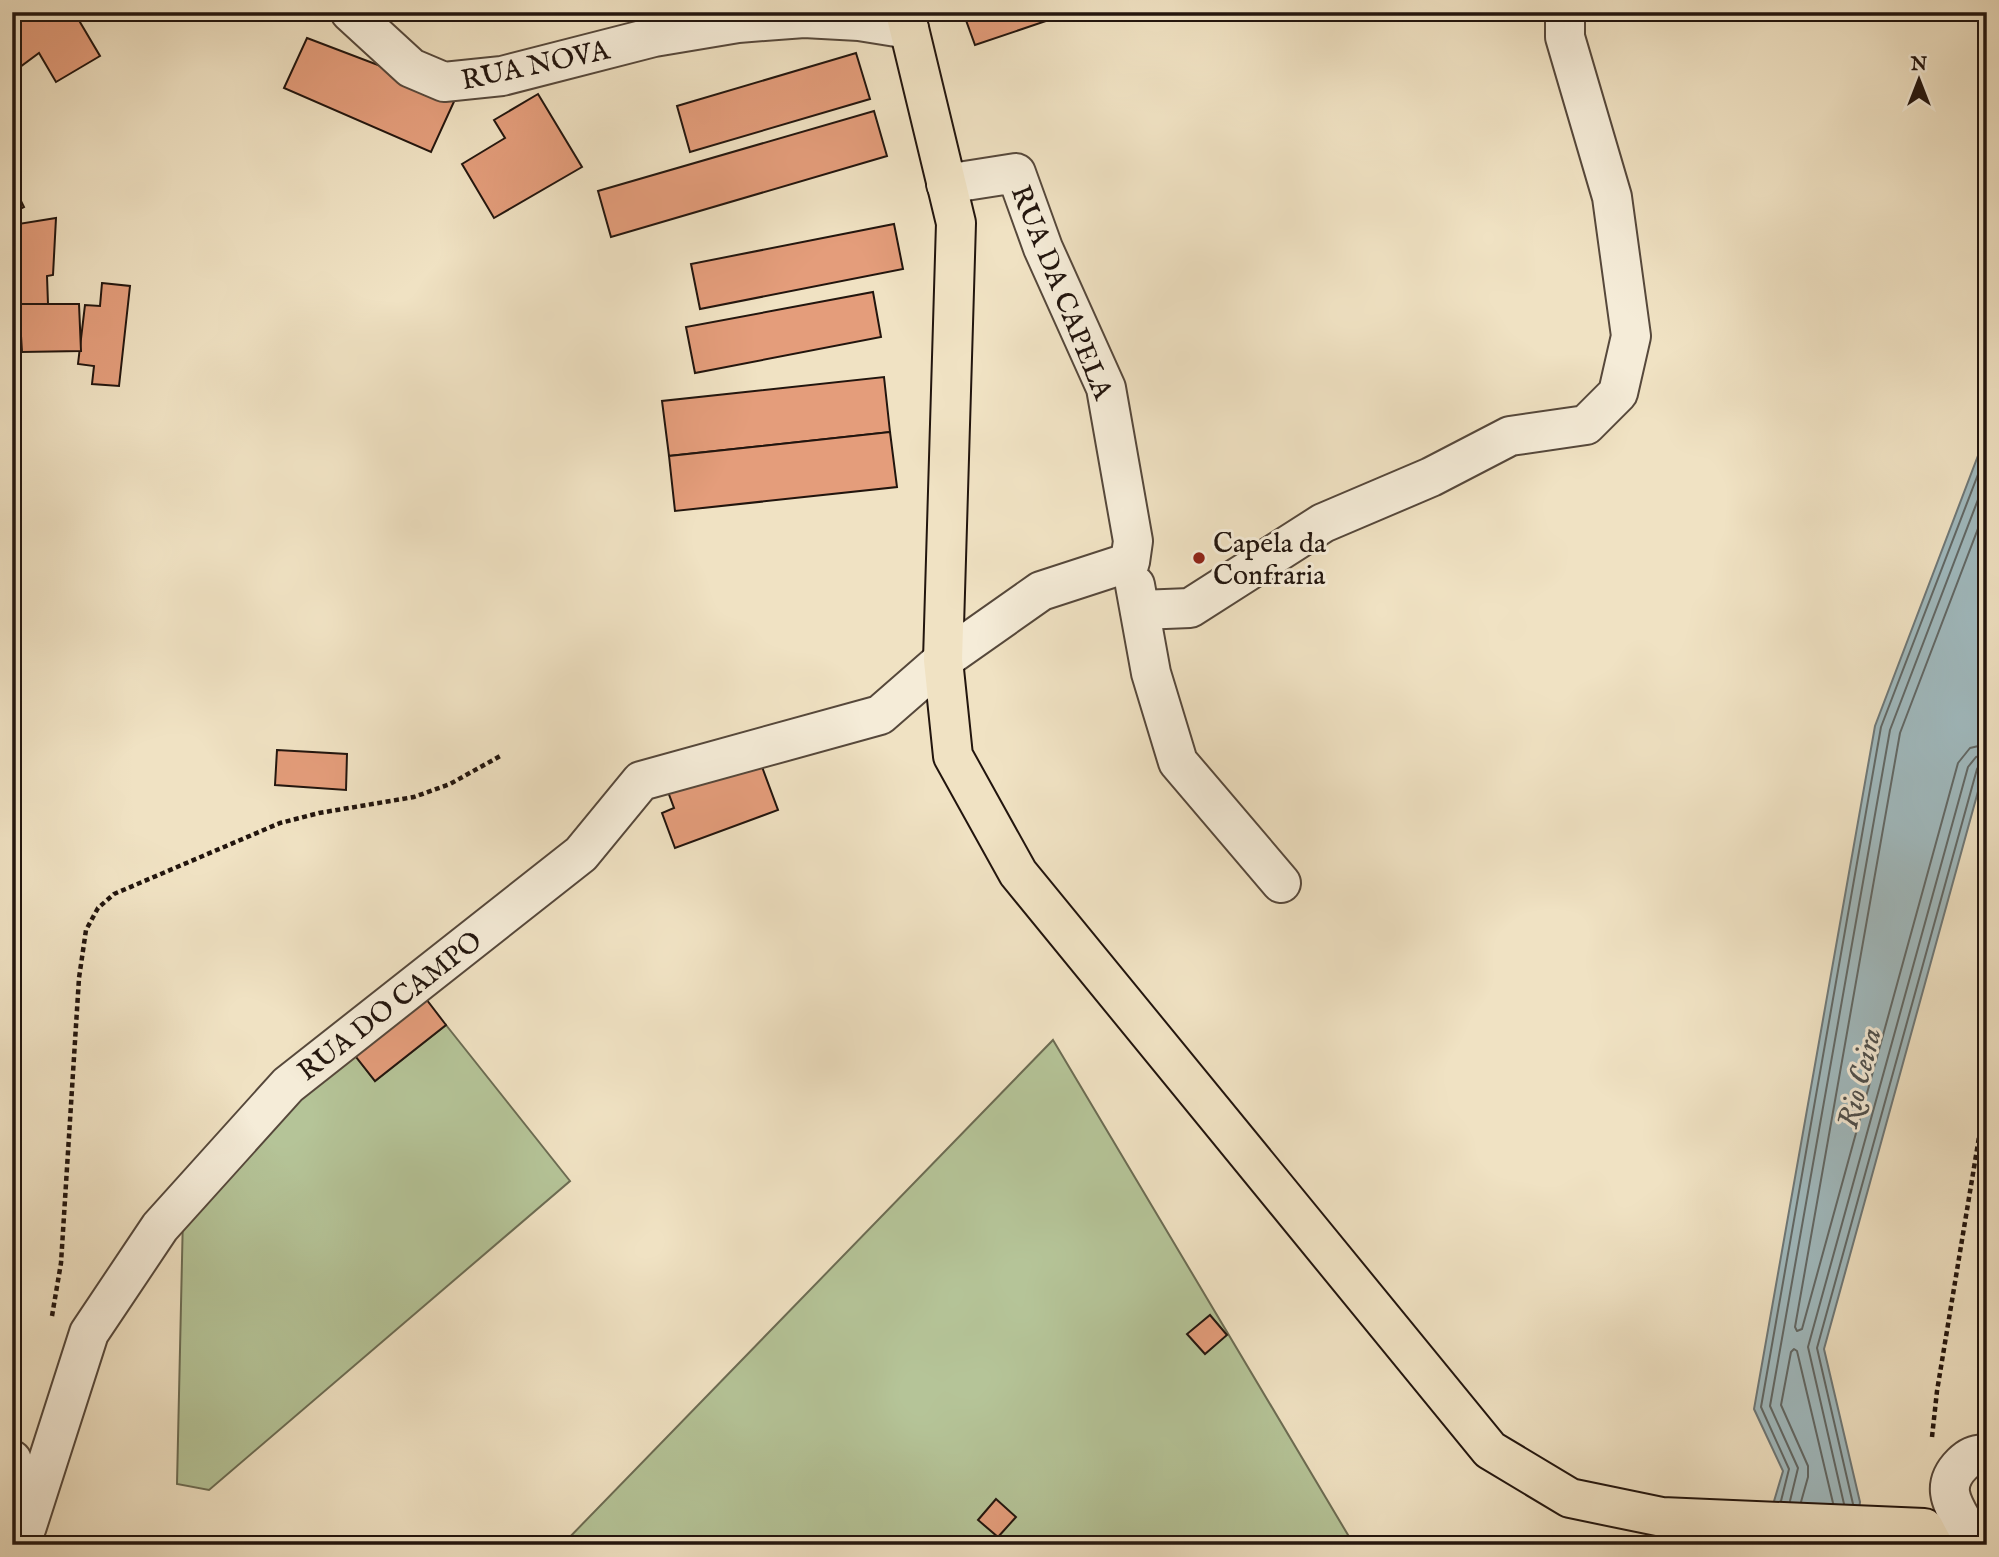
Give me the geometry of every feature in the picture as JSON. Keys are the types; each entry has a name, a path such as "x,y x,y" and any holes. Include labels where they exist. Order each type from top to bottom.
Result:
{"main road":[{"path":"907,21 956,223 943,660 953,756 1018,873 1489,1450 1570,1498 1662,1517 1924,1528 1933,1545"}],"street":[{"name":"RUA NOVA","path":"350,12 411,68 444,82 502,76 654,37 738,23 804,18 907,21"},
{"path":"1140,610 1190,608 1324,523 1431,477 1510,436 1586,425 1618,393 1632,335 1612,197 1565,37 1565,12"},
{"name":"RUA DA CAPELA","path":"946,184 1016,173 1042,248 1106,388 1133,541 1130,562"},
{"path":"943,660 1041,591 1130,562 1151,673 1178,762 1281,883"},
{"name":"RUA DO CAMPO","path":"22,1535 89,1333 160,1227 288,1085 581,854 641,780 880,715 943,660"},
{"path":"1973,1545 1952,1504 1950,1491 1953,1476 1961,1465 1970,1457 1987,1455"},
{"path":"12,1460 22,1535"}],"path":[{"path":"48,1328 61,1263 79,978 86,930 99,908 114,894 280,823 319,813 414,797 450,784 502,755"},
{"path":"1932,1446 1937,1391 1987,1089"}],"green space":[{"path":"446,1025 570,1181 209,1490 177,1484 183,1215 349,1048 375,1081"},
{"path":"1053,1040 1354,1545 562,1545"}],"water":[{"name":"Rio Ceira","path":"1987,432 1987,759 1824,1349 1860,1502 1854,1545 1761,1545 1783,1471 1754,1409 1875,726"}],"building":[{"path":"31,12 74,12 100,56 56,82 39,53 20,67 12,54 12,27"},
{"path":"963,12 1056,12 1058,17 975,45"},
{"path":"307,38 457,95 431,152 284,88"},
{"path":"856,53 870,99 690,152 677,106"},
{"path":"538,94 582,167 494,218 462,164 505,138 494,120"},
{"path":"874,111 887,156 611,237 598,191"},
{"path":"12,183 24,207 12,213"},
{"path":"56,218 53,275 47,276 48,304 19,304 12,253 12,225"},
{"path":"894,224 903,269 700,309 691,264"},
{"path":"102,283 130,286 119,386 92,384 94,366 78,364 85,305 100,306"},
{"path":"873,292 881,337 695,373 686,327"},
{"path":"19,304 79,304 81,351 22,352"},
{"path":"884,377 890,432 669,456 662,401"},
{"path":"890,432 897,487 675,511 669,456"},
{"path":"277,750 347,754 346,790 275,785"},
{"path":"758,756 778,810 675,848 662,813 674,808 667,789"},
{"path":"420,991 446,1025 375,1081 349,1048"},
{"path":"1210,1315 1227,1335 1205,1354 1187,1334"},
{"path":"996,1499 1016,1517 998,1537 978,1520"}],"place":[{"name":"Capela da Confraria","path":"1199,558"}]}
